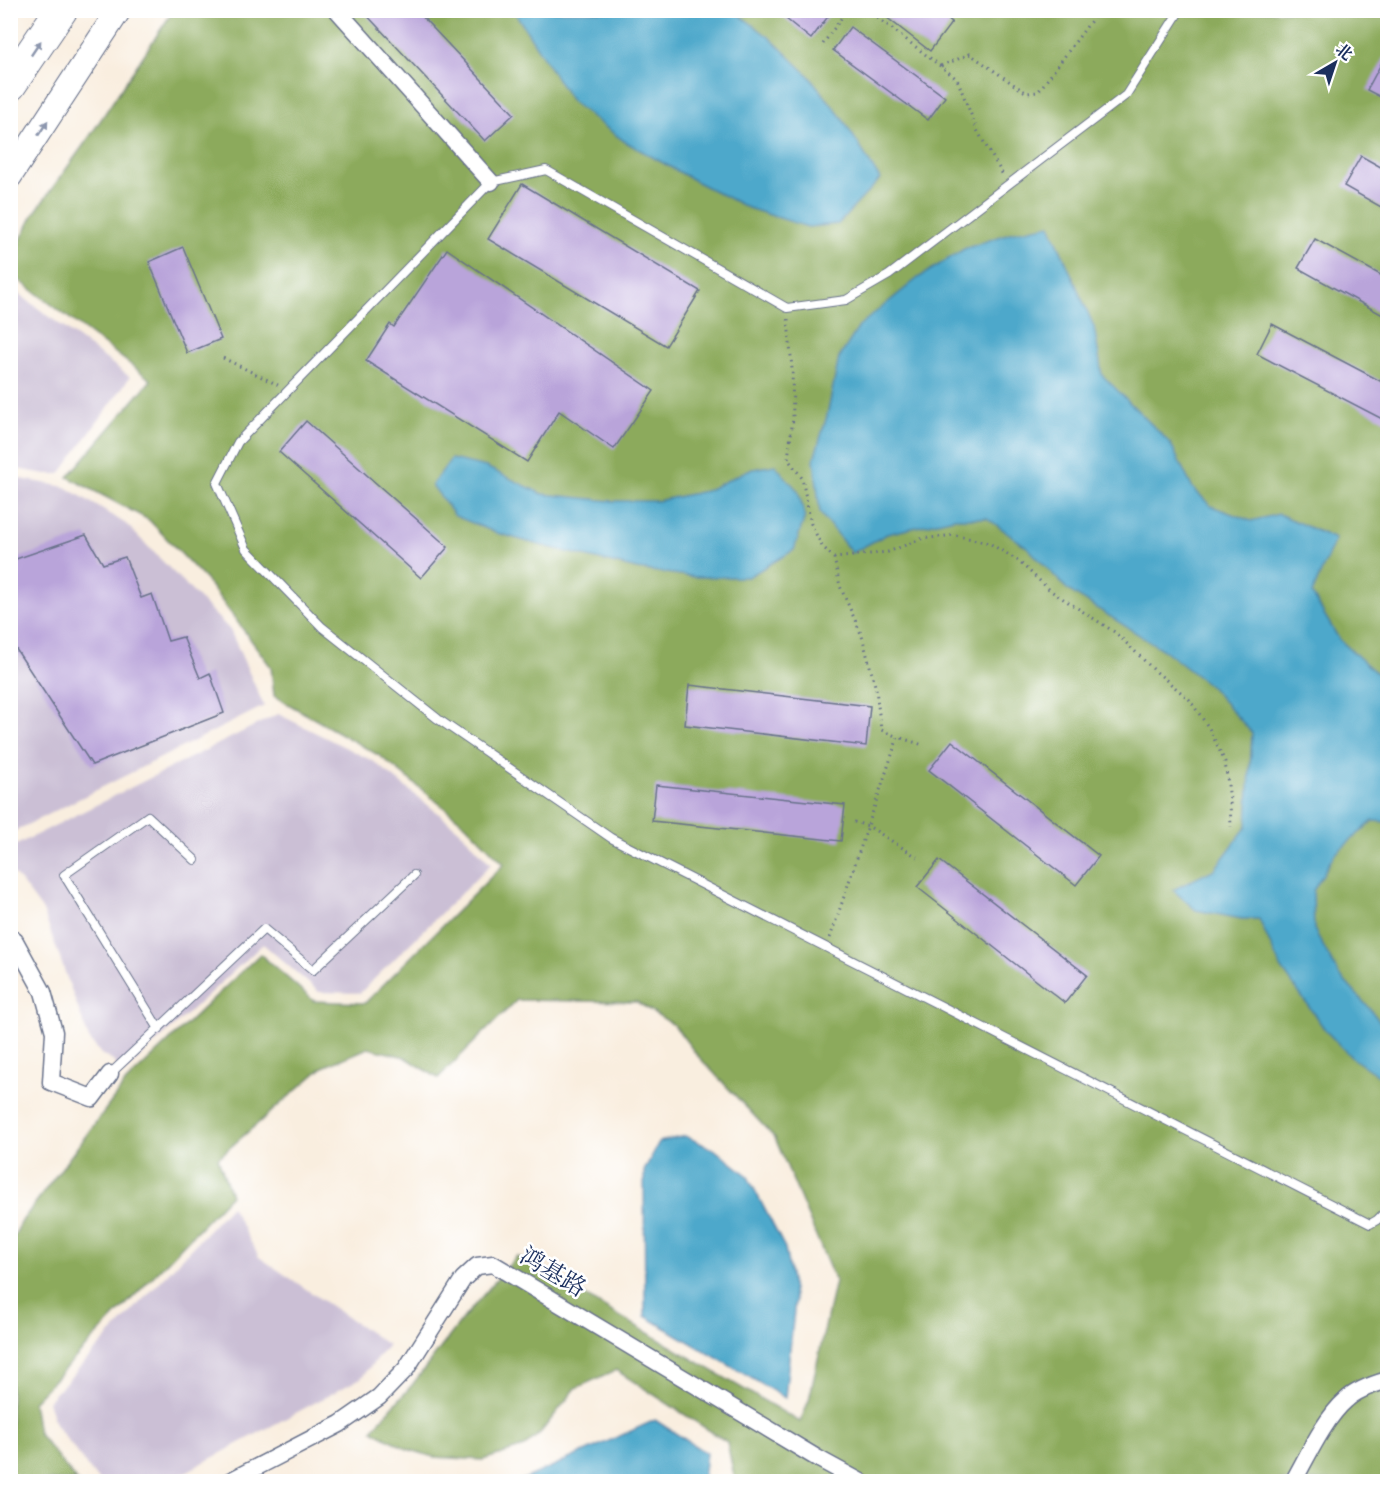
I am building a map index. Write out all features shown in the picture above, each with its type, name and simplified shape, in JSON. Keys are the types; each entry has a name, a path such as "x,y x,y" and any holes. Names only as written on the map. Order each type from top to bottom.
{"highway":[{"path":"10,85 61,10"}],"main road":[{"path":"10,176 119,10"}],"street":[{"path":"337,10 491,182"},
{"path":"10,937 15,941 43,992 54,1032 51,1082 92,1098 110,1074"},
{"name":"鸿基路","path":"228,1482 340,1424 379,1397 406,1369 463,1279 477,1266 493,1264 861,1482"},
{"path":"1293,1482 1333,1412 1348,1398 1388,1380"}],"lane":[{"path":"1180,10 1126,95 889,274 846,300 787,308 546,170 491,182 238,442 217,483 246,549 322,627 438,719 611,838 1370,1224 1388,1209"},
{"path":"159,1029 64,875 148,816 195,860"},
{"path":"110,1074 264,928 313,970 414,876"}],"path":[{"path":"823,44 847,10"},
{"path":"868,10 957,79 978,132 1009,184"},
{"path":"941,66 970,54 1016,87 1028,93 1038,92 1099,10"},
{"path":"787,308 793,418 788,459 802,478 811,524 822,546 834,558 840,586 862,636 876,689 881,730 923,745"},
{"path":"223,358 288,390"},
{"path":"834,558 888,552 921,539 955,535 989,543 1017,560 1051,591 1116,633 1154,670 1189,699 1209,728 1225,762 1231,827"},
{"path":"826,948 898,737"},
{"path":"854,822 868,826 916,857"}],"shaded area":[{"path":"15,291 130,377 60,474 11,468 10,296"},
{"path":"11,477 66,487 126,524 230,630 264,706 11,833"},
{"path":"278,714 373,761 459,830 491,864 360,993 319,992 263,944 123,1073 113,1061 101,1054 89,1039 43,911 20,880 11,872 10,848"},
{"path":"231,1206 259,1257 388,1345 361,1378 169,1481 99,1481 55,1424 48,1401"}],"green space":[{"path":"173,11 1387,11 1388,1268 1385,1271 1388,1273 1387,1481 735,1481 727,1442 616,1370 576,1388 541,1432 524,1447 483,1460 434,1457 407,1449 372,1430 412,1385 465,1316 517,1256 800,1422 809,1400 835,1281 775,1138 697,1055 674,1025 637,1002 517,1000 438,1078 405,1057 368,1048 323,1067 218,1158 231,1195 33,1402 38,1433 77,1481 11,1481 10,1244 22,1221 126,1082 260,954 314,1001 365,1003 504,864 466,825 380,756 274,696 271,667 207,581 149,520 68,477 151,380 11,274 11,259 33,215 90,136"}],"water":[{"path":"514,11 734,11 769,37 809,76 842,118 880,179 838,224 808,227 748,208 624,141 571,101"},
{"path":"1050,225 1094,327 1102,375 1170,443 1192,487 1211,506 1251,521 1279,514 1335,539 1312,594 1339,639 1387,683 1387,822 1373,821 1334,855 1313,891 1314,929 1339,975 1387,1031 1387,1078 1383,1079 1351,1057 1326,1031 1280,966 1259,919 1242,919 1196,910 1173,890 1215,869 1247,826 1252,733 1209,685 1165,651 1068,590 1028,548 987,518 954,518 887,534 852,553 820,513 814,459 827,416 839,358 860,325 918,278 964,249 1010,233"},
{"path":"451,459 486,467 542,494 611,501 657,501 706,491 748,470 775,465 798,491 805,516 794,550 748,577 695,577 637,569 497,533 455,516 432,485"},
{"path":"685,1136 715,1150 747,1175 785,1248 795,1301 785,1398 645,1316 644,1171 659,1142"},
{"path":"655,1420 706,1453 703,1481 520,1481"}],"building":[{"path":"362,10 416,10 514,114 485,141"},
{"path":"775,10 833,10 811,39"},
{"path":"877,10 936,10 952,22 930,51"},
{"path":"850,27 945,97 928,120 833,50"},
{"path":"1388,51 1388,101 1367,90"},
{"path":"1361,156 1388,171 1388,211 1344,186"},
{"path":"522,184 700,291 666,346 488,239"},
{"path":"1315,239 1388,279 1388,318 1298,268"},
{"path":"183,247 221,339 187,353 149,262"},
{"path":"447,249 654,391 614,449 559,411 527,462 366,361 390,324 394,327"},
{"path":"1272,324 1388,385 1388,422 1257,354"},
{"path":"306,421 448,547 421,578 279,452"},
{"path":"86,535 103,564 125,557 141,598 152,594 168,641 183,637 200,678 210,673 224,713 92,765 10,640 10,561"},
{"path":"689,685 870,706 866,746 685,725"},
{"path":"952,741 1099,856 1076,885 929,770"},
{"path":"656,785 845,805 841,841 652,821"},
{"path":"939,860 1087,975 1065,1003 917,887"}]}
